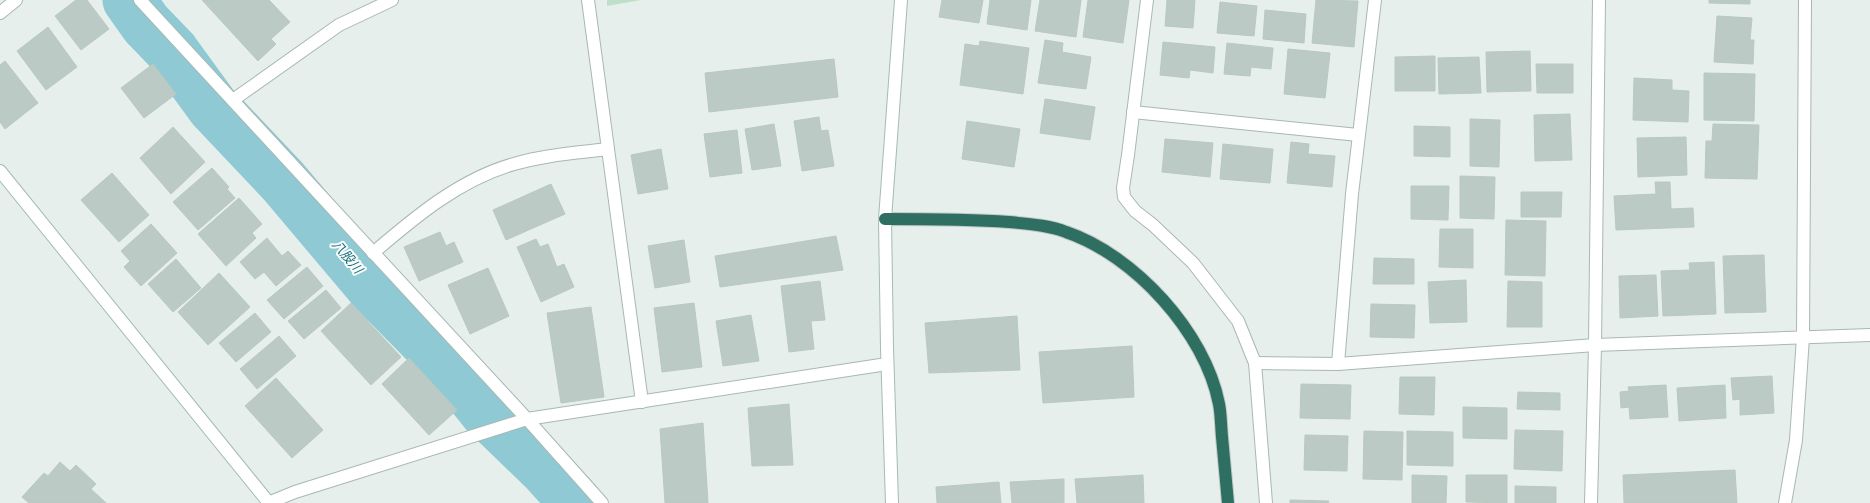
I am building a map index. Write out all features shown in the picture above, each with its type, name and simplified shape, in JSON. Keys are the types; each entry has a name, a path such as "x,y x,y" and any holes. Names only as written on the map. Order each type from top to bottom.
{"highway":[{"path":"885,219 980,220 1039,226 1066,232 1105,251 1138,275 1160,296 1185,328 1198,347 1207,368 1219,404 1228,503"}],"street":[{"path":"0,13 16,0"},
{"path":"140,0 527,419 602,503"},
{"path":"233,100 339,25 392,0"},
{"path":"588,0 642,402"},
{"path":"892,503 887,364 885,219 900,0"},
{"path":"1147,0 1123,188 1124,197 1135,211 1153,225 1198,269 1238,321 1255,363 1266,503"},
{"path":"1338,364 1358,135 1375,0"},
{"path":"1591,503 1595,346 1599,0"},
{"path":"1785,503 1796,440 1803,337 1805,0"},
{"path":"1132,112 1358,135"},
{"path":"373,252 436,201 476,179 514,164 550,157 608,149"},
{"path":"0,172 269,503 295,492 527,419 887,364"},
{"path":"1255,363 1338,364 1595,346 1870,335"}],"green space":[{"path":"607,0 641,0 607,6"}],"building":[{"path":"76,0 87,0 109,29 81,50 55,16"},
{"path":"202,0 269,0 290,22 271,39 276,44 258,61"},
{"path":"942,0 983,0 979,23 939,17"},
{"path":"990,0 1031,0 1027,30 987,24"},
{"path":"1040,0 1081,0 1076,37 1035,31"},
{"path":"1088,0 1129,0 1123,43 1083,37"},
{"path":"1167,0 1195,0 1193,28 1165,26"},
{"path":"1316,0 1358,1 1354,47 1312,43"},
{"path":"1709,0 1750,0 1750,4 1709,3"},
{"path":"1220,2 1257,6 1254,36 1217,33"},
{"path":"1265,10 1306,14 1304,43 1263,39"},
{"path":"1717,16 1752,18 1750,40 1754,40 1753,64 1714,62"},
{"path":"48,27 77,67 46,90 17,51"},
{"path":"1045,40 1063,43 1062,52 1091,57 1086,89 1038,83"},
{"path":"980,41 1029,48 1023,94 960,85 965,44 979,46"},
{"path":"1163,42 1215,47 1213,73 1190,70 1189,78 1160,75"},
{"path":"1227,43 1273,48 1271,69 1251,67 1250,76 1224,74"},
{"path":"1288,49 1330,53 1325,98 1284,94"},
{"path":"1530,51 1531,91 1487,92 1486,52"},
{"path":"1435,56 1435,91 1395,91 1395,57"},
{"path":"1479,57 1481,93 1439,94 1438,58"},
{"path":"834,59 838,97 709,112 705,73"},
{"path":"5,61 38,103 5,129 0,122 0,65"},
{"path":"153,64 176,94 144,118 121,88"},
{"path":"1536,64 1573,64 1573,93 1537,93"},
{"path":"1704,73 1755,74 1754,121 1704,120"},
{"path":"1634,78 1672,80 1672,90 1689,91 1688,122 1633,120"},
{"path":"1045,99 1095,107 1090,140 1040,133"},
{"path":"1570,114 1572,160 1535,161 1534,115"},
{"path":"819,117 821,131 828,130 834,166 802,171 794,121"},
{"path":"1470,119 1500,120 1499,167 1470,166"},
{"path":"967,121 1020,129 1014,167 962,159"},
{"path":"774,124 781,166 752,170 745,129"},
{"path":"1713,124 1759,125 1757,179 1705,178 1706,141 1712,141"},
{"path":"1414,126 1450,127 1450,157 1414,156"},
{"path":"173,127 205,162 171,194 140,158"},
{"path":"737,130 742,173 710,177 704,134"},
{"path":"1686,137 1687,175 1638,177 1637,138"},
{"path":"1165,139 1213,143 1210,177 1162,172"},
{"path":"1291,142 1309,144 1308,154 1335,156 1332,187 1287,183"},
{"path":"1223,144 1273,149 1270,183 1220,179"},
{"path":"661,149 668,189 638,194 631,155"},
{"path":"212,168 229,187 227,189 235,198 198,230 173,202"},
{"path":"112,173 149,215 119,242 81,200"},
{"path":"1460,176 1495,177 1494,219 1460,218"},
{"path":"1655,182 1670,182 1671,209 1693,208 1694,227 1616,230 1614,196 1656,194"},
{"path":"551,184 565,214 506,240 493,210"},
{"path":"1411,186 1449,186 1448,220 1411,219"},
{"path":"1521,192 1562,192 1561,217 1521,217"},
{"path":"239,198 262,224 252,233 256,238 226,266 198,234"},
{"path":"1506,220 1546,221 1545,276 1505,275"},
{"path":"151,224 177,253 141,286 124,267 130,261 121,251"},
{"path":"1440,229 1473,229 1473,268 1439,267"},
{"path":"440,232 446,246 454,242 463,262 419,281 404,247"},
{"path":"836,236 843,270 720,287 715,256"},
{"path":"267,238 282,256 288,251 301,265 276,286 264,272 255,279 240,262"},
{"path":"536,239 540,247 548,244 557,267 564,264 574,287 541,302 517,247"},
{"path":"684,240 690,282 655,288 648,246"},
{"path":"1764,255 1766,312 1725,313 1723,256"},
{"path":"1374,258 1414,259 1414,284 1373,284"},
{"path":"176,259 201,288 173,312 148,284"},
{"path":"1714,262 1716,314 1663,316 1661,271 1690,270 1689,263"},
{"path":"307,267 323,286 284,319 267,300"},
{"path":"488,268 509,316 470,334 448,285"},
{"path":"219,273 250,307 208,345 178,312"},
{"path":"1656,275 1658,316 1620,318 1619,276"},
{"path":"1466,280 1467,322 1430,323 1428,282"},
{"path":"820,281 825,320 811,321 814,349 789,352 781,286"},
{"path":"1508,281 1542,282 1542,327 1507,327"},
{"path":"326,290 341,308 304,339 288,321"},
{"path":"351,303 401,357 371,385 321,331"},
{"path":"694,303 702,367 662,372 654,308"},
{"path":"1371,304 1415,305 1414,338 1370,337"},
{"path":"591,307 604,397 561,403 547,313"},
{"path":"255,313 271,332 236,362 219,343"},
{"path":"751,315 759,361 723,366 716,321"},
{"path":"1017,316 1020,370 929,373 925,323"},
{"path":"279,336 296,356 257,389 240,369"},
{"path":"1132,346 1134,397 1043,403 1039,352"},
{"path":"409,358 457,410 429,435 382,384"},
{"path":"1772,376 1774,413 1740,415 1740,399 1733,400 1731,378"},
{"path":"1400,377 1435,377 1434,415 1399,414"},
{"path":"276,378 323,430 292,458 245,406"},
{"path":"1301,384 1351,385 1350,419 1300,418"},
{"path":"1666,385 1668,417 1630,419 1629,407 1621,408 1620,392 1629,391 1628,387"},
{"path":"1725,385 1726,418 1679,421 1677,388"},
{"path":"1518,392 1560,393 1560,410 1517,409"},
{"path":"789,404 793,465 752,466 748,408"},
{"path":"1463,407 1507,408 1507,439 1463,438"},
{"path":"703,423 708,503 665,503 660,429"},
{"path":"1515,430 1563,431 1562,471 1514,469"},
{"path":"1364,431 1403,432 1402,480 1363,479"},
{"path":"1407,431 1453,432 1453,466 1407,465"},
{"path":"1305,435 1348,436 1347,471 1304,470"},
{"path":"60,462 70,471 76,465 96,484 91,489 106,503 29,503 22,497 44,473 48,476"},
{"path":"1735,470 1737,503 1624,503 1623,475"},
{"path":"1143,475 1144,503 1077,503 1075,479"},
{"path":"1412,475 1447,476 1446,503 1412,503"},
{"path":"1466,475 1507,475 1507,503 1466,502"},
{"path":"1064,479 1064,503 1012,503 1010,482"},
{"path":"999,482 1001,503 937,503 936,487"},
{"path":"1515,486 1556,487 1556,503 1515,503"},
{"path":"1290,500 1329,501 1328,503 1290,503"}],"waterway":[{"name":"八股川","path":"129,0 146,24 173,52 213,107 283,181 375,290 445,361 487,413 545,469 576,503"}]}
